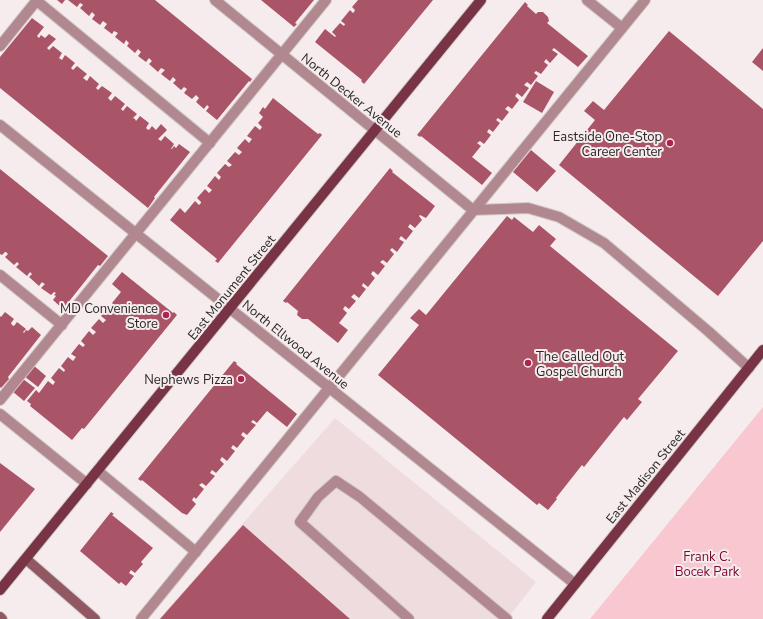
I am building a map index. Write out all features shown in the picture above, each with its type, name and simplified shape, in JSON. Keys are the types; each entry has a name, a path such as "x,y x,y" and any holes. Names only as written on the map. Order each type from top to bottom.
{"main road":[{"name":"East Monument Street","path":"0,590 481,0"},
{"name":"East Madison Street","path":"547,619 763,350"},
{"path":"26,559 95,619"}],"street":[{"path":"0,46 37,0 210,143"},
{"name":"North Decker Avenue","path":"215,0 473,210"},
{"path":"0,400 326,0"},
{"path":"587,0 622,28"},
{"path":"142,619 645,0"},
{"name":"North Ellwood Avenue","path":"0,125 575,584"},
{"path":"473,210 528,208 558,217 604,243 708,331 749,368"},
{"path":"0,275 62,325"},
{"path":"0,414 87,484"},
{"path":"98,471 196,552"},
{"path":"409,619 300,522 318,497 336,481 360,497 507,619"}],"shaded area":[{"path":"335,418 536,582 507,619 159,619"}],"green space":[{"name":"Frank C. Bocek Park","path":"763,407 763,619 590,619"}],"building":[{"path":"57,0 65,0 62,4"},
{"path":"68,0 155,0 252,79 217,120 206,111 209,107 207,105 204,109 196,102 199,98 196,95 192,99 184,93 187,89 184,87 181,90 173,83 176,80 173,77 170,81 161,74 165,70 161,68 158,72 149,64 152,61 149,58 146,62 138,56 141,52 138,49 135,53 127,46 129,43 126,40 124,44 115,37 118,33 114,31 112,34 104,28 107,24 103,21 100,25 92,19 95,15 92,12 89,16 80,8 83,5 82,4 80,3 77,7"},
{"path":"261,0 314,0 295,23 297,24 294,27"},
{"path":"358,0 433,0 364,84 361,81 362,80 315,42 325,29 335,37 336,36 332,32 340,23 344,26 345,24 341,21 350,10 353,13 354,12 355,10 352,7"},
{"path":"525,2 528,5 527,6 536,14 538,12 543,12 548,17 549,21 547,23 588,56 578,67 554,48 552,50 558,54 550,63 546,59 544,62 548,65 541,74 536,71 534,73 538,76 531,85 527,82 524,85 529,88 522,97 517,93 515,96 519,100 512,109 508,106 505,109 509,112 502,121 498,118 496,120 500,123 493,132 489,129 487,132 491,135 484,144 480,141 477,143 481,146 472,157 492,173 482,185 421,136 420,137 417,135"},
{"path":"32,18 44,27 37,36 39,38 41,35 45,38 49,34 56,39 47,48 49,50 53,46 62,53 59,58 62,60 65,55 75,63 71,68 73,70 77,66 87,74 83,78 87,81 90,76 99,84 96,88 98,90 102,86 112,93 108,98 111,101 115,96 125,104 121,109 123,111 127,106 137,114 133,118 136,121 140,116 149,123 146,128 147,129 149,130 152,126 156,130 161,124 167,130 158,139 161,141 165,136 174,144 171,149 174,146 176,148 179,144 190,152 154,197 155,198 148,208 0,88 0,57"},
{"name":"Eastside One-Stop Career Center","path":"669,31 763,109 763,241 718,296 559,165 595,120 584,111 593,101 604,110"},
{"path":"763,48 763,71 752,62"},
{"path":"536,81 554,92 542,113 523,102"},
{"path":"273,98 318,134 320,133 322,135 218,263 215,261 217,259 170,220 180,208 185,213 195,201 199,205 201,202 197,198 205,189 209,193 212,190 207,186 215,176 219,180 221,177 217,173 225,164 229,167 232,165 227,161 235,152 239,155 242,152 237,148 245,139 249,143 252,139 247,136 255,126 260,130 262,127 258,123 263,117 259,113 263,107 265,109"},
{"path":"531,150 556,171 537,192 513,172"},
{"path":"390,168 393,171 392,172 435,206 426,218 420,215 419,216 422,220 415,228 410,224 408,227 413,231 406,240 401,236 399,239 404,242 397,252 392,248 390,250 394,254 387,263 383,260 380,262 385,266 378,275 373,271 371,274 375,278 368,287 363,283 362,286 366,289 359,298 354,294 351,297 356,301 349,309 345,306 343,309 347,313 339,323 348,330 338,343 308,319 302,319 297,315 298,311 287,302 286,303 283,301"},
{"path":"0,169 108,256 100,266 98,265 63,309 53,300 56,293 54,292 51,295 41,288 45,284 42,282 39,286 29,277 32,274 30,272 27,276 16,267 19,264 17,262 14,265 5,257 8,254 6,252 2,255 0,254"},
{"name":"The Called Out Gospel Church","path":"507,216 512,220 514,217 533,232 539,225 556,239 550,246 678,351 638,399 642,402 627,420 624,417 584,467 582,465 548,510 539,503 537,505 378,375 419,325 410,318 419,309 426,315"},
{"path":"122,272 177,315 84,429 82,428 72,440 30,406 31,404 27,401 36,390 39,393 48,381 53,385 55,382 51,378 59,368 64,372 65,370 61,366 68,357 73,361 76,357 71,354 79,344 83,347 85,345 81,341 89,331 93,335 96,332 91,328 99,319 103,323 106,320 101,316 109,306 113,310 116,307 112,303 121,292 112,284"},
{"path":"5,312 14,319 11,323 12,325 14,326 17,322 26,329 23,332 24,333 32,327 41,335 1,388 0,316 1,317"},
{"path":"234,361 297,414 287,427 267,411 257,423 253,420 251,422 256,425 247,435 243,432 241,435 245,438 237,448 233,445 231,448 235,451 227,461 222,457 220,460 224,464 216,473 212,470 210,473 215,476 206,486 202,483 199,485 204,489 196,499 194,497 192,500 196,504 187,515 182,513 142,480 141,481 138,479"},
{"path":"33,365 46,376 38,387 24,376"},
{"path":"23,379 35,388 24,401 12,391"},
{"path":"0,463 35,489 0,532"},
{"path":"111,512 114,514 112,515 153,548 141,562 143,564 135,573 131,570 129,573 134,576 126,586 121,582 119,584 80,551"},
{"path":"243,525 350,619 160,619"}],"place":[{"name":"Eastside One-Stop Career Center","path":"670,143"},
{"name":"MD Convenience Store","path":"166,315"},
{"name":"The Called Out Gospel Church","path":"528,363"},
{"name":"Nephews Pizza","path":"241,379"}]}
